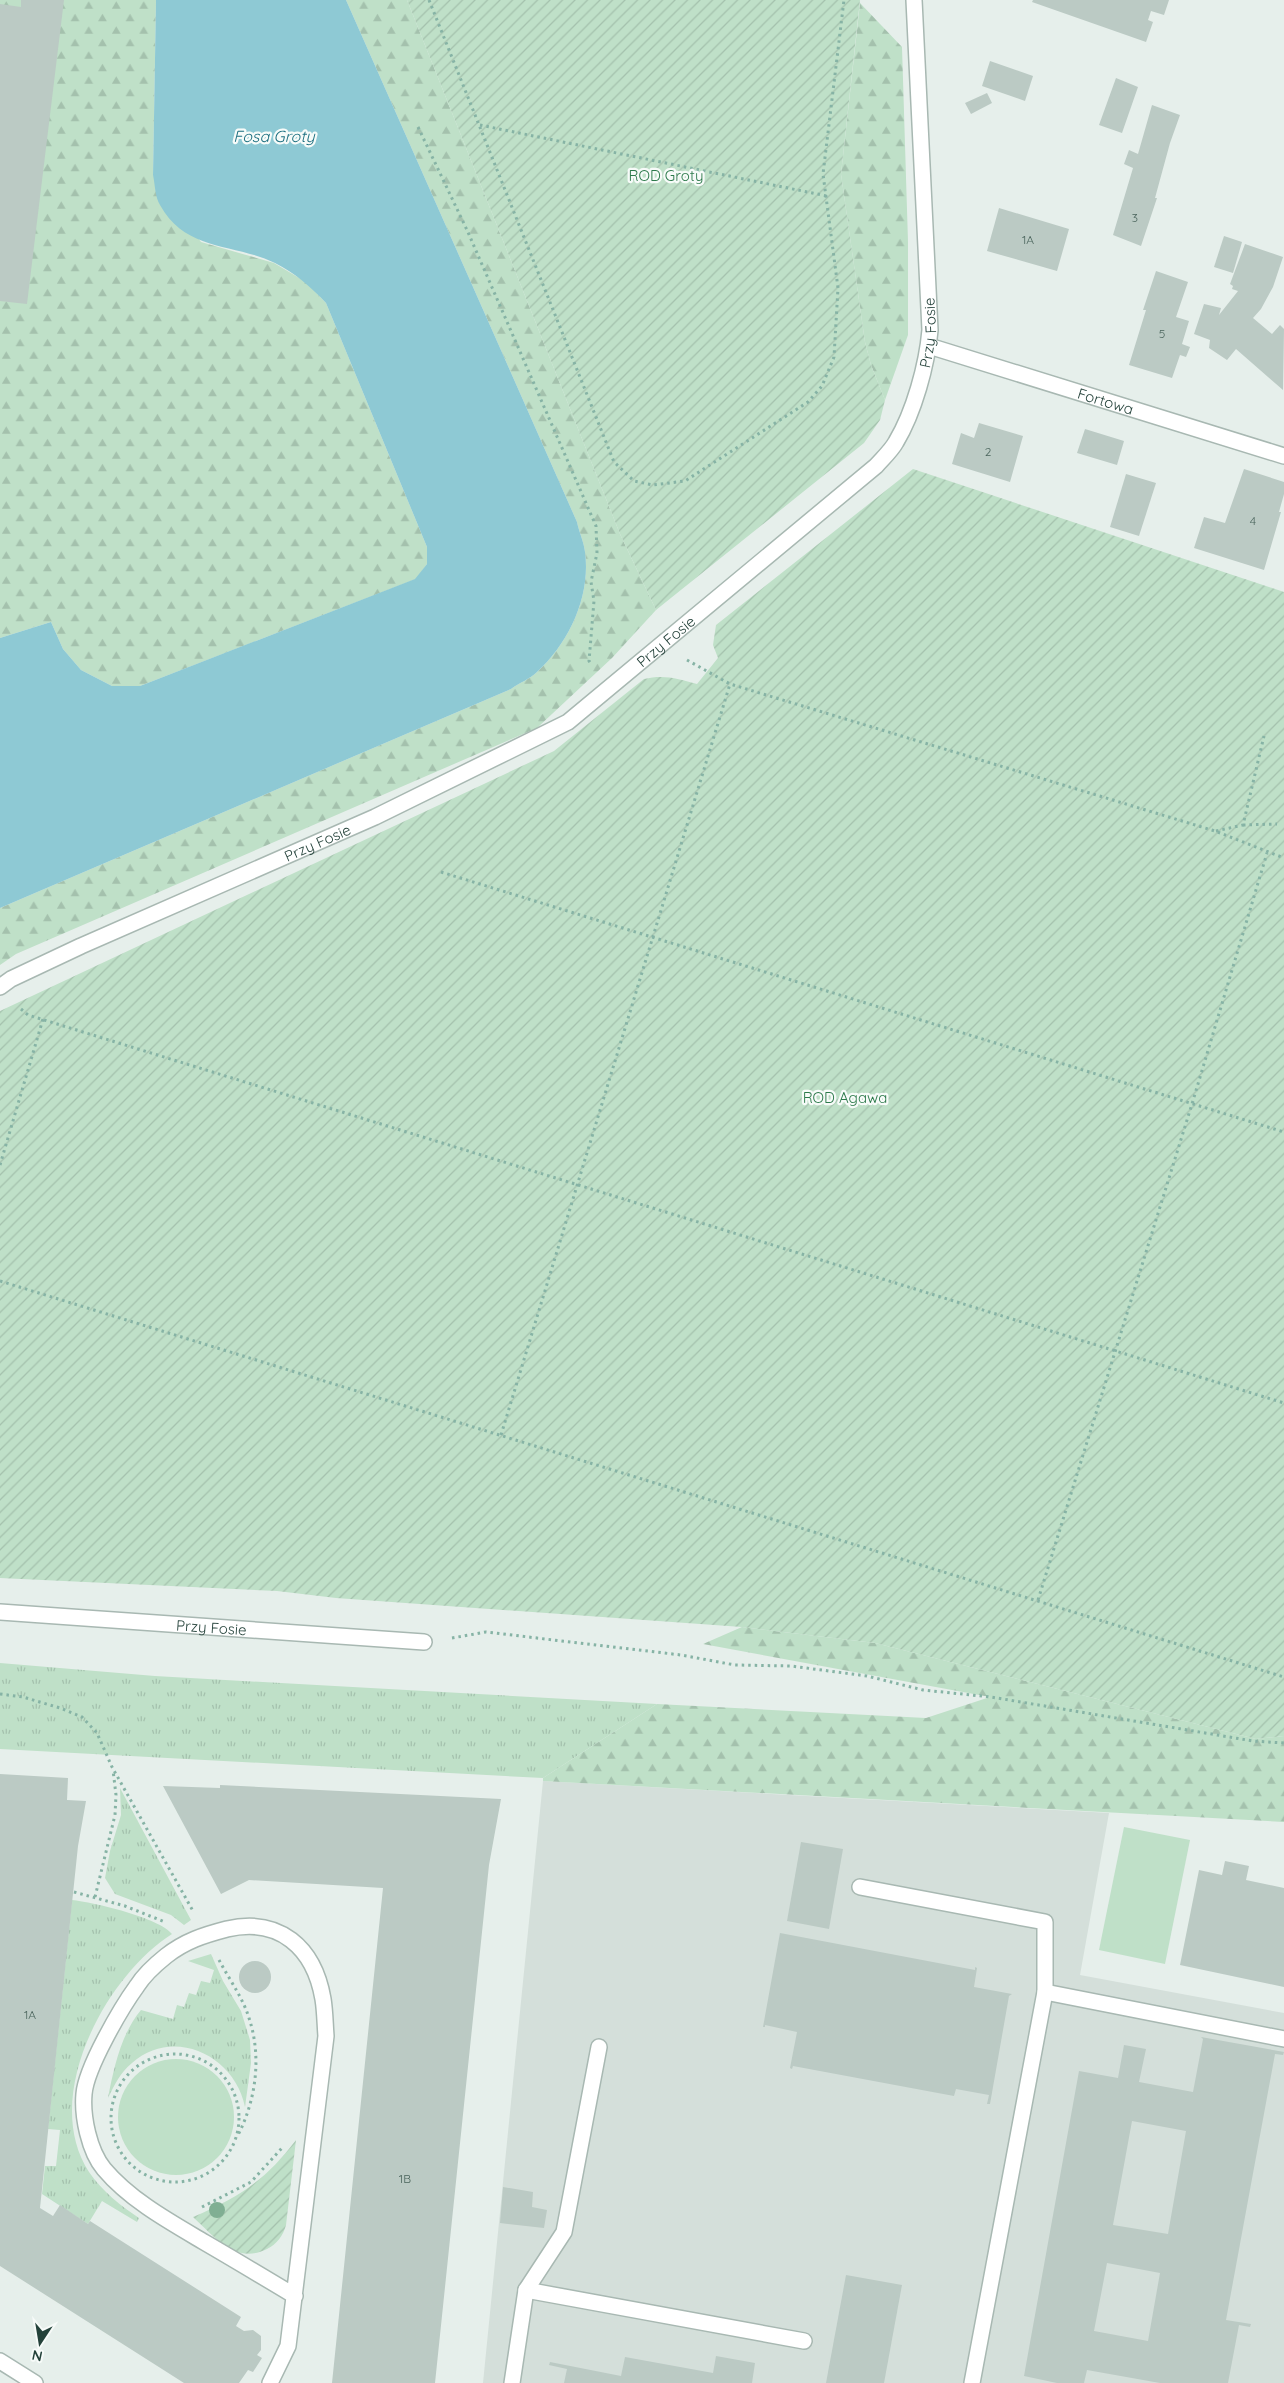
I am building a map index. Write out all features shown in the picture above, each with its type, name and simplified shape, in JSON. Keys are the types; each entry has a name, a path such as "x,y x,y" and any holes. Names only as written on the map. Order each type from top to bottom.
{"street":[{"name":"Przy Fosie","path":"0,987 11,979 81,946 375,817 568,722 876,466 896,444 910,412 929,346 931,310 924,250 914,0"},
{"name":"Fortowa","path":"929,346 1284,456"},
{"name":"Przy Fosie","path":"0,1612 424,1642"},
{"path":"860,1887 1045,1922 1045,1992 972,2383"},
{"path":"270,2383 288,2346 295,2296 326,2036 323,1998 314,1971 297,1944 284,1934 253,1926 239,1927 189,1940 165,1957 137,1984 96,2058 84,2093 87,2134 103,2168 128,2192 173,2224 295,2296"},
{"path":"1045,1992 1284,2038"},
{"path":"512,2383 526,2290 564,2232 599,2047"},
{"path":"526,2290 804,2341"},
{"path":"0,2361 35,2383"}],"path":[{"path":"429,0 614,462 634,481 653,485 684,481 808,402 822,386 834,357 838,288 823,174 844,0"},
{"path":"479,125 827,196"},
{"path":"418,128 467,230 596,526 597,553 591,582 594,601 589,661 610,687"},
{"path":"706,672 730,684 1215,831 1267,853 1284,858"},
{"path":"501,1435 730,684"},
{"path":"1243,825 1264,736"},
{"path":"1215,831 1243,825 1277,824"},
{"path":"1038,1600 1192,1104 1267,853"},
{"path":"441,872 1284,1132"},
{"path":"14,1003 28,1015 43,1020 1284,1403"},
{"path":"0,1164 43,1020"},
{"path":"0,1281 1284,1677"},
{"path":"424,1642 486,1632 682,1655 735,1665 791,1666 867,1676 923,1690 991,1697 1253,1741 1284,1743"},
{"path":"0,1694 23,1697 82,1717 97,1733 107,1754"},
{"path":"95,1897 115,1815 116,1795 112,1767"},
{"path":"74,1892 150,1915 173,1926 189,1940"},
{"path":"174,2054 194,2056 212,2065 230,2085 236,2097 240,2117 238,2137 229,2155 215,2170 197,2179 177,2183 157,2180 138,2172 124,2158 114,2140 112,2127 113,2100 122,2081 135,2067 153,2057 174,2054"},
{"path":"173,2224 251,2182 317,2111"}],"shaded area":[{"path":"543,1781 1109,1813 1080,1975 1284,2013 1284,2383 483,2383"}],"green space":[{"path":"0,0 156,0 153,175 201,242 274,263 306,282 326,303 427,547 427,564 416,579 140,686 112,686 81,670 63,649 51,622 0,638"},
{"path":"346,0 407,0 620,534 656,610 612,658 537,728 16,954 0,965 0,908 511,689 534,674 559,647 568,633 581,602 586,569 584,548 577,522"},
{"name":"ROD Groty","path":"407,0 860,0 841,174 865,342 871,365 885,400 880,420 864,443 656,610 620,534"},
{"path":"860,3 902,47 908,242 908,335 885,400 871,365 865,342 841,174"},
{"name":"ROD Agawa","path":"913,469 1284,592 1284,1736 1256,1739 875,1643 742,1627 336,1598 277,1591 0,1578 0,1011 554,751 644,679 665,677 697,684 718,658 713,645 716,625"},
{"path":"742,1627 875,1643 1256,1739 1284,1736 1284,1822 543,1781 543,1778 657,1704 926,1718 990,1697 703,1644"},
{"path":"0,1663 155,1676 657,1704 543,1778 0,1749"},
{"path":"120,1788 191,1920 184,1925 171,1915 115,1894 105,1878 110,1851 121,1815"},
{"path":"1124,1827 1190,1840 1165,1964 1099,1950"},
{"path":"72,1900 110,1907 141,1917 165,1928 172,1934 147,1953 124,1978 104,2008 87,2041 76,2075 72,2109 76,2142 89,2172 112,2198 139,2218 137,2222 102,2201 88,2224 42,2194 45,2166 56,2166 60,2130 48,2129"},
{"path":"211,1954 223,1981 241,2011 250,2040 251,2063 245,2107 239,2089 229,2073 216,2061 200,2052 184,2047 166,2047 149,2052 132,2063 121,2075 108,2098 119,2051 134,2019 141,2010 173,2019 177,2005 184,2007 189,1993 196,1995 201,1981 210,1983 214,1970 188,1961"},
{"path":"176,2059 198,2064 217,2076 229,2095 234,2117 229,2139 217,2158 198,2170 176,2175 154,2170 135,2158 123,2139 118,2117 123,2095 135,2076 154,2064"},
{"path":"296,2140 286,2225 283,2233 274,2245 255,2253 235,2251 217,2240 193,2217 238,2195 273,2167"}],"water":[{"name":"Fosa Groty","path":"156,0 346,0 577,522 584,544 585,585 575,618 559,647 534,674 511,689 0,908 0,638 51,622 63,649 81,670 112,686 140,686 415,579 427,564 427,547 326,303 315,291 275,263 197,239 183,231 171,220 158,202 153,175"}],"building":[{"path":"21,0 64,0 27,304 0,301 0,4 21,7"},
{"path":"1033,0 1169,0 1164,15 1151,11 1148,20 1153,22 1146,42 1032,2"},
{"path":"990,61 1033,76 1025,101 982,86"},
{"path":"1116,78 1138,87 1122,133 1099,125"},
{"path":"987,93 992,103 971,114 965,103"},
{"path":"1152,105 1180,115 1170,143 1155,198 1157,198 1141,246 1113,235 1133,168 1124,164 1129,150 1138,154"},
{"path":"999,208 1069,229 1057,271 987,251"},
{"path":"1224,236 1242,242 1233,273 1214,267"},
{"path":"1245,244 1283,257 1273,287 1261,309 1253,318 1272,334 1280,325 1284,329 1283,390 1236,349 1227,360 1209,348 1210,340 1194,334 1204,304 1221,308 1219,315 1238,291 1232,289 1233,286 1230,284"},
{"path":"1156,271 1188,282 1176,317 1189,321 1182,344 1190,347 1186,357 1180,355 1172,378 1129,365 1146,310 1143,310"},
{"path":"979,423 1023,436 1010,482 952,464 961,433 974,438"},
{"path":"1085,429 1124,441 1117,465 1077,453"},
{"path":"1244,469 1284,482 1284,494 1279,512 1281,512 1264,570 1194,548 1204,517 1225,523"},
{"path":"1126,474 1156,483 1139,536 1110,527"},
{"path":"0,1774 68,1778 67,1800 86,1801 78,1846 40,2208 53,2216 60,2205 88,2224 90,2221 241,2317 236,2326 244,2331 253,2330 261,2336 261,2350 257,2355 262,2358 253,2372 248,2370 239,2383 184,2383 0,2266"},
{"path":"220,1785 501,1799 489,1865 435,2383 332,2383 383,1888 249,1880 221,1894 163,1786 220,1788"},
{"path":"801,1842 843,1849 829,1929 787,1921"},
{"path":"1225,1861 1249,1866 1246,1880 1284,1888 1284,1987 1180,1965 1199,1870 1222,1875"},
{"path":"780,1933 975,1970 975,1967 977,1968 974,1987 1012,1994 1009,1996 990,2104 987,2104 989,2095 956,2089 954,2096 793,2066 792,2069 790,2068 797,2032 765,2025 763,2027"},
{"path":"255,1961 267,1965 271,1977 267,1989 255,1993 243,1989 239,1977 243,1965"},
{"path":"1201,2037 1284,2052 1283,2055 1275,2054 1226,2320 1251,2324 1250,2327 1239,2325 1228,2383 1160,2383 1087,2370 1084,2383 1057,2383 1024,2376 1079,2071 1118,2078 1124,2045 1146,2049 1139,2082 1193,2092 1203,2039","holes":["1132,2121 1186,2131 1168,2234 1113,2225","1107,2263 1160,2273 1148,2341 1094,2331"]},
{"path":"503,2187 533,2192 532,2207 547,2210 544,2228 500,2223"},
{"path":"846,2275 902,2285 884,2383 826,2383"},
{"path":"716,2356 755,2363 752,2383 564,2383 567,2369 549,2365 550,2362 621,2376 625,2357 713,2373"}]}
